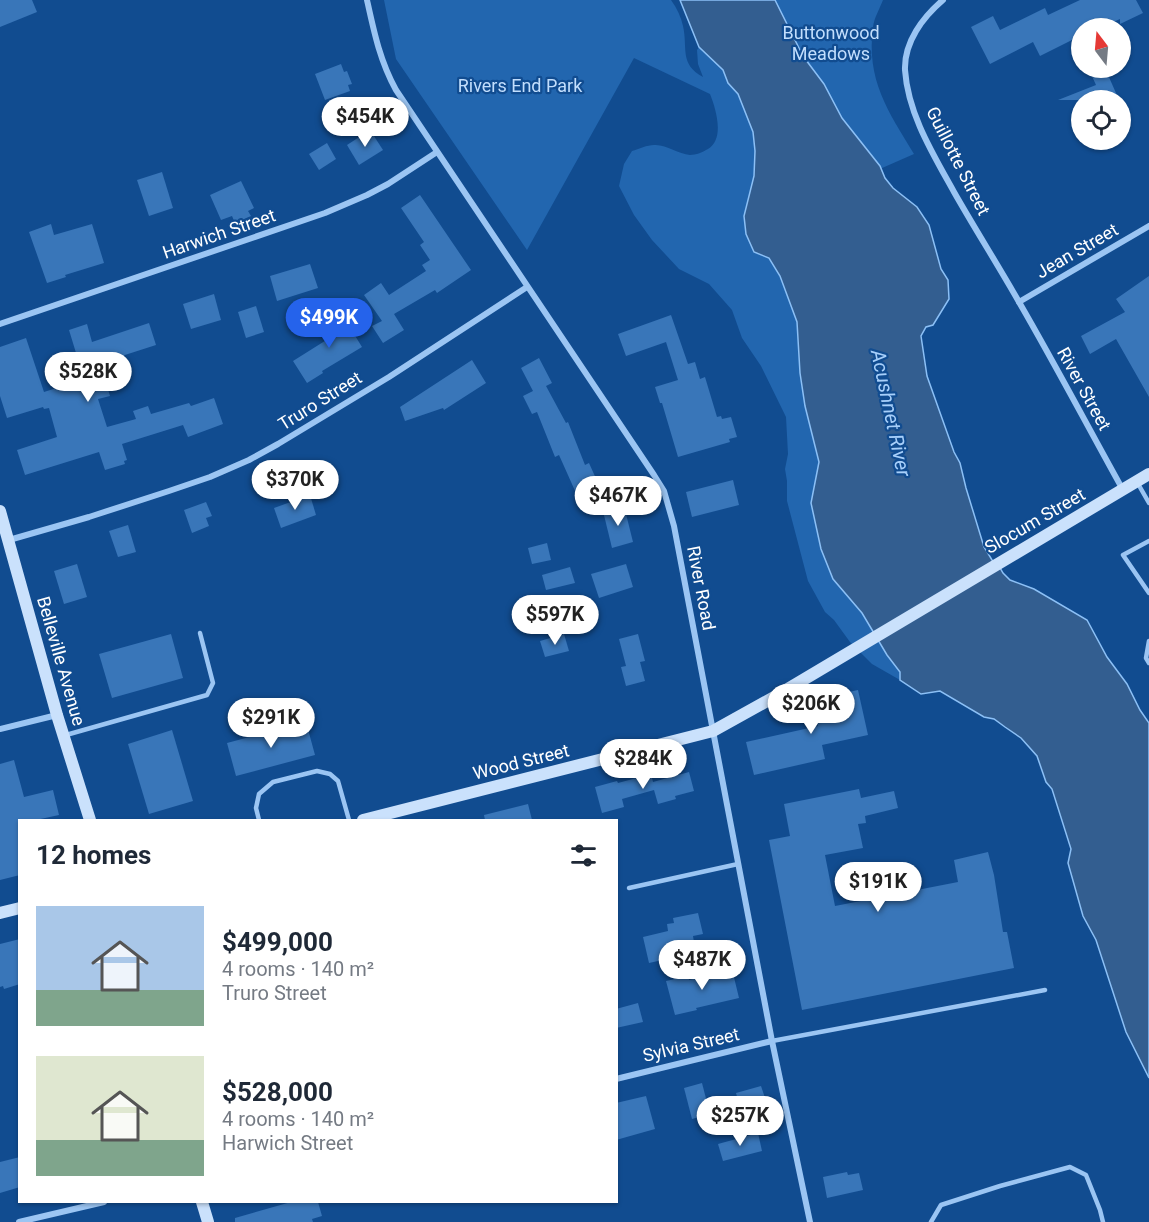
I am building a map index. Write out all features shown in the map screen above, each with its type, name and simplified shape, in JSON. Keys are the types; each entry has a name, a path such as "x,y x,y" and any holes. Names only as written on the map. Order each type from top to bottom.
{"street":[{"name":"River Road","path":"367,0 379,51 389,77 404,102 664,491 674,526 772,1041 810,1222"},
{"name":"Guillotte Street","path":"943,0 924,18 914,36 905,66 907,83 927,144 1019,302"},
{"name":"Harwich Street","path":"0,324 325,213 368,195 404,175 437,152"},
{"name":"Jean Street","path":"1019,302 1149,226"},
{"name":"Truro Street","path":"9,540 149,498 210,477 249,460 388,377 527,286"},
{"name":"River Street","path":"1019,302 1123,490"},
{"name":"Slocum Street","path":"938,599 1149,474"},
{"name":"Belleville Avenue","path":"0,511 57,715 90,819"},
{"name":"Wood Street","path":"367,819 713,731 938,599"},
{"path":"0,729 57,715"},
{"path":"0,913 18,908"},
{"name":"Sylvia Street","path":"618,1078 772,1041"},
{"path":"19,1222 100,1203"},
{"path":"202,1203 208,1222"}],"lane":[{"path":"1137,482 1149,503"},
{"path":"1149,541 1123,555 1149,593"},
{"path":"64,736 207,695 213,683 200,633"},
{"path":"1149,641 1146,658 1149,663"},
{"path":"259,819 256,808 259,794 273,782 317,771 330,774 338,781 349,819"},
{"path":"629,888 738,864"},
{"path":"772,1041 1045,990"},
{"path":"931,1222 940,1205 1070,1167 1086,1175 1103,1222"}],"green space":[{"name":"Rivers End Park","path":"384,0 671,0 682,23 687,61 690,67 703,77 698,64 697,50 699,47 723,70 728,83 738,94 753,132 754,176 744,216 754,252 769,258 780,276 797,322 800,373 805,406 819,462 811,503 833,579 862,613 900,672 900,680 872,664 850,642 825,612 808,581 787,501 786,417 761,366 742,338 732,310 709,284 679,269 652,240 634,215 619,186 624,164 632,151 658,145 692,155 708,149 713,144 718,131 718,123 710,94 634,58 527,250 396,59"},
{"name":"Buttonwood Meadows","path":"762,0 883,0 873,27 872,46 876,79 888,109 914,154 857,179"}],"water":[{"name":"Acushnet River","path":"680,0 775,0 803,56 824,84 842,118 880,166 885,178 893,188 917,207 929,225 941,269 948,280 949,299 933,325 926,327 921,336 927,376 960,463 984,547 1010,580 1034,589 1087,620 1107,657 1127,684 1149,723 1149,1078 1126,1032 1096,940 1083,916 1068,863 1071,849 1052,789 1046,782 1037,756 1021,738 994,719 984,717 940,691 921,694 900,680 900,672 862,613 833,579 821,549 811,503 819,462 805,406 800,373 797,322 780,276 769,258 754,252 746,234 744,216 754,176 753,132 738,94 728,83 723,70 699,47"}],"building":[{"path":"0,0 32,0 37,12 0,27"},
{"path":"1080,0 1136,0 1143,13 1131,19 1071,18 1071,40 1040,56 1033,42 990,64 971,27 993,16 1000,30 1045,8 1048,15"},
{"path":"341,64 344,72 347,71 352,84 348,85 350,91 325,100 315,74"},
{"path":"1093,78 1109,78 1115,90 1083,90 1096,85"},
{"path":"1071,95 1071,100 1058,100"},
{"path":"370,130 383,150 359,165 347,145"},
{"path":"327,143 336,159 319,170 309,154"},
{"path":"162,172 173,208 149,216 137,180"},
{"path":"241,181 254,208 248,211 251,216 235,223 232,216 221,220 210,195"},
{"path":"420,195 471,270 437,293 435,290 394,314 404,330 383,343 372,326 382,321 364,295 381,283 389,295 426,271 422,265 430,260 420,245 424,242 401,208"},
{"path":"51,224 54,235 92,224 104,263 47,283 29,232"},
{"path":"310,264 318,288 277,301 270,276"},
{"path":"1149,276 1149,397 1116,339 1090,354 1081,336 1125,312 1116,299"},
{"path":"214,294 221,320 191,329 183,304"},
{"path":"256,306 264,332 246,338 238,312"},
{"path":"341,313 362,347 322,371 323,373 307,383 293,361 328,339 320,326"},
{"path":"671,315 688,364 695,362 700,379 705,377 717,417 721,416 722,419 731,417 737,437 729,439 730,442 678,457 655,387 678,380 666,342 626,356 618,334"},
{"path":"149,323 156,345 100,363 110,396 98,399 107,427 136,419 133,411 148,406 151,414 189,403 191,406 214,398 223,424 188,437 183,425 122,444 127,460 124,461 125,464 105,470 99,452 25,475 17,450 57,437 49,408 44,409 43,407 7,418 0,396 0,347 26,338 44,392 84,379 69,330 87,324 92,342"},
{"path":"539,358 552,383 546,386 566,423 568,422 585,465 589,463 602,492 580,502 559,455 555,457 537,412 532,414 523,396 533,391 521,368"},
{"path":"472,360 486,383 444,410 443,408 405,421 400,407"},
{"path":"733,480 739,505 692,517 686,492"},
{"path":"310,495 316,515 281,528 274,508"},
{"path":"206,502 212,516 206,518 209,526 192,533 184,510"},
{"path":"624,506 633,542 612,548 603,511"},
{"path":"128,525 136,552 118,557 109,531"},
{"path":"547,543 551,560 532,564 528,548"},
{"path":"77,564 87,597 64,604 54,571"},
{"path":"626,564 633,587 599,598 591,574"},
{"path":"570,567 575,583 546,590 542,575"},
{"path":"171,634 183,678 112,698 99,654"},
{"path":"564,634 569,651 545,657 540,641"},
{"path":"638,634 645,661 640,662 645,681 626,686 621,667 626,666 619,639"},
{"path":"858,690 868,735 822,745 825,759 754,775 746,742 818,726 812,700"},
{"path":"306,722 315,755 236,776 227,743"},
{"path":"172,730 193,801 149,814 128,744"},
{"path":"14,760 24,797 53,790 59,815 41,819 18,819 18,876 0,880 0,764"},
{"path":"689,772 694,791 658,804 654,790 622,799 624,807 602,813 595,787 651,774 653,782"},
{"path":"859,789 861,798 894,791 898,808 865,816 866,823 858,824 863,848 825,855 835,906 958,882 954,860 988,852 1003,932 1007,932 1014,968 802,1010 769,840 790,836 784,804"},
{"path":"528,804 532,819 485,819 484,815"},
{"path":"698,913 703,934 693,936 694,942 665,948 667,959 649,963 643,937 668,931 667,924 674,923 673,918"},
{"path":"18,940 18,985 4,989 3,986 0,987 0,944"},
{"path":"732,969 739,998 675,1015 666,981 688,976 689,980"},
{"path":"638,1003 643,1022 618,1028 618,1008"},
{"path":"702,1083 710,1114 692,1119 684,1088"},
{"path":"761,1086 766,1101 740,1108 736,1093"},
{"path":"646,1096 655,1129 618,1139 618,1103"},
{"path":"758,1133 762,1151 723,1161 718,1144"},
{"path":"18,1158 18,1188 0,1193 0,1162"},
{"path":"847,1172 848,1175 859,1173 863,1190 827,1198 823,1177"},
{"path":"288,1203 318,1203 322,1216 312,1219 313,1222 235,1222 235,1218"}]}
